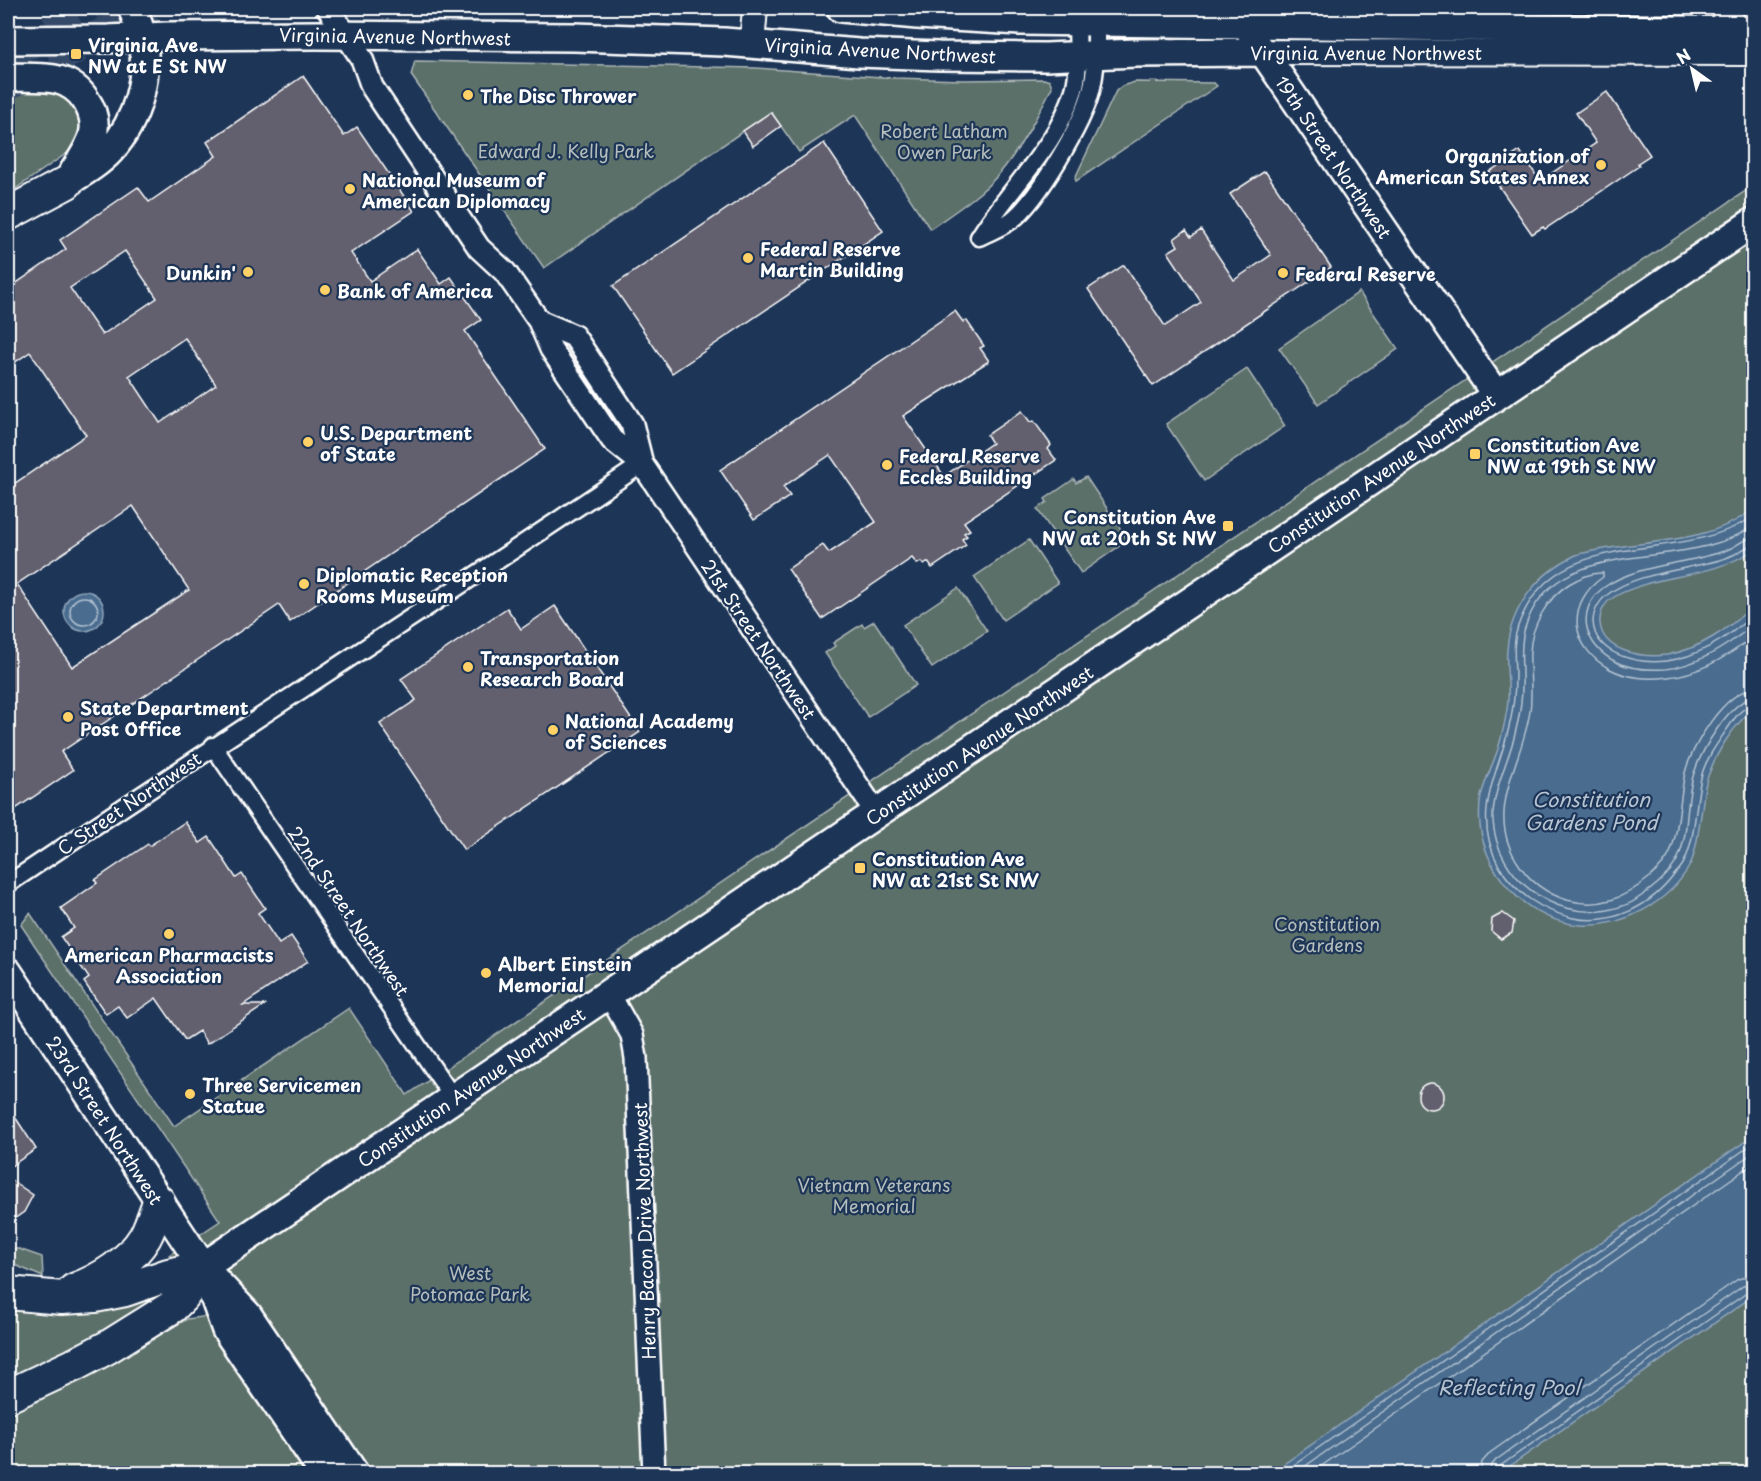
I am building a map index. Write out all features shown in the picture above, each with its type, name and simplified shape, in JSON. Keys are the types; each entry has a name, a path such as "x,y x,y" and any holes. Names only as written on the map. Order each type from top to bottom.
{"highway":[{"path":"8,214 66,183"},
{"name":"Constitution Avenue Northwest","path":"8,1293 50,1298 112,1293 168,1275 203,1267 1754,222"},
{"path":"50,1298 96,1280 129,1257 147,1234 159,1202"},
{"name":"Constitution Avenue Northwest","path":"8,1396 108,1347 172,1307 183,1296 203,1267"}],"main road":[{"path":"66,183 94,165 111,150 130,122 142,85 144,64 142,37 132,8"},
{"path":"752,44 755,8"},
{"name":"Virginia Avenue Northwest","path":"840,8 967,18 1087,21 1238,15 1288,24 1749,36"},
{"path":"1288,24 1313,8"},
{"path":"1722,8 1749,36"},
{"name":"19th Street Northwest","path":"1238,15 1496,395"},
{"name":"Virginia Avenue Northwest","path":"8,40 346,35 574,37 752,44 892,55 1046,57 1263,52 1754,53"},
{"path":"8,77 56,79 81,93 92,111 95,129 89,148 66,183"},
{"name":"23rd Street Northwest","path":"8,972 203,1267 248,1315 355,1473"},
{"name":"23rd Street Northwest","path":"203,1267 226,1329 324,1473"}],"street":[{"name":"21st Street Northwest","path":"328,8 362,59 372,87 479,248 505,272 539,321 551,349 612,440 642,464 877,814"},
{"path":"1086,56 1074,91 1060,121 1027,175 1000,206 979,237 1012,220 1059,158 1078,124 1091,94 1086,56 1087,21"},
{"name":"C Street Northwest","path":"8,885 642,464"},
{"name":"22nd Street Northwest","path":"213,747 454,1099"},
{"name":"Henry Bacon Drive Northwest","path":"609,994 628,1026 636,1058 654,1473"}],"green space":[{"name":"Edward J. Kelly Park","path":"415,61 756,68 895,78 963,80 1044,79 1050,81 1052,87 1021,143 999,174 975,197 930,229 855,115 799,152 771,112 544,268 411,75"},
{"path":"1135,82 1214,83 1217,86 1076,181 1075,178 1116,91 1122,86"},
{"path":"8,88 54,92 72,100 83,116 80,140 70,151 8,194"},
{"path":"1753,186 1753,1473 8,1474 8,1413 104,1368 187,1319 210,1316 169,1255 220,1221 21,925 30,913 174,1126 349,1008 407,1095"},
{"path":"1359,292 1398,349 1318,404 1279,348"},
{"path":"1247,369 1285,426 1204,481 1166,424"},
{"path":"1086,477 1128,540 1081,573 1037,509 1047,502 1045,499 1074,479 1076,483"},
{"path":"1029,540 1058,583 1003,620 974,577"},
{"path":"958,588 987,631 932,668 903,625"},
{"path":"874,621 916,685 868,717 825,653 835,646 833,643 862,624 864,627"},
{"path":"8,1249 19,1249 42,1257 43,1277 8,1262"},
{"path":"137,1286 183,1296 8,1396 8,1305"}],"water":[{"name":"Constitution Gardens Pond","path":"1753,509 1753,550 1729,563 1625,591 1608,601 1600,616 1602,633 1616,647 1636,654 1657,656 1679,652 1703,643 1724,630 1753,606 1753,709 1732,731 1708,776 1694,855 1690,865 1670,891 1657,901 1628,917 1612,922 1580,925 1557,921 1537,911 1503,882 1491,862 1483,841 1480,819 1481,796 1498,749 1505,719 1508,702 1509,634 1520,606 1528,593 1550,571 1576,555 1692,536 1714,530"},
{"path":"84,591 98,597 104,611 98,625 84,631 70,625 64,611 70,597"},
{"name":"Reflecting Pool","path":"1753,1136 1753,1296 1500,1473 1271,1473"}],"building":[{"name":"U.S. Department of State","path":"303,76 344,136 357,127 414,211 351,253 370,281 417,249 441,284 451,277 481,320 465,331 545,449 290,622 279,605 61,752 73,770 8,814 8,488 86,435 30,352 8,367 8,289 66,249 60,240 138,187 149,202 216,156 207,142","holes":["125,251 157,298 102,335 70,288","185,338 216,385 160,423 129,376","133,506 189,590 72,667 17,584"]},
{"name":"Organization of American States Annex","path":"1607,92 1650,155 1638,163 1639,166 1545,229 1543,227 1532,234 1489,172 1520,151 1540,181 1596,143 1576,113"},
{"path":"771,112 781,126 753,146 743,131"},
{"name":"Federal Reserve Martin Building","path":"824,143 883,231 672,373 613,286"},
{"name":"Federal Reserve","path":"1265,171 1331,267 1153,386 1088,289 1124,265 1165,326 1201,302 1168,252 1178,246 1174,239 1186,230 1191,237 1201,230 1234,280 1271,255 1230,194"},
{"name":"Federal Reserve Eccles Building","path":"955,311 963,322 967,321 984,346 980,348 989,361 903,416 944,476 992,443 987,435 1022,411 1030,422 1034,421 1051,445 1048,449 1056,460 964,522 970,530 964,533 967,536 962,539 966,545 932,568 928,562 924,565 921,562 917,564 912,558 822,619 788,569 823,545 829,553 876,522 830,455 783,487 790,496 754,520 720,470"},
{"name":"National Academy of Sciences","path":"555,606 640,732 464,850 380,724 416,700 401,679 507,608 521,629"},
{"name":"American Pharmacists Association","path":"185,822 200,843 209,837 236,878 242,874 265,908 258,913 279,944 291,936 308,961 243,1005 265,1005 207,1044 199,1031 185,1040 156,998 127,1018 118,1006 106,1014 84,982 89,978 61,937 74,928 61,908 97,883 95,880"},
{"path":"1503,913 1514,921 1512,933 1501,939 1491,931 1492,919"},
{"path":"1431,1083 1440,1087 1444,1096 1440,1105 1431,1109 1422,1105 1418,1096 1422,1087"},
{"path":"8,1106 36,1149 8,1168"},
{"path":"8,1178 33,1195 24,1212 8,1223"}],"tunnel":[{"path":"8,55 94,8"},
{"path":"8,84 152,8"}],"place":[{"name":"Virginia Ave NW at E St NW","path":"76,54"},
{"name":"The Disc Thrower","path":"468,95"},
{"name":"Organization of American States Annex","path":"1601,165"},
{"name":"National Museum of American Diplomacy","path":"350,189"},
{"name":"Federal Reserve Martin Building","path":"748,258"},
{"name":"Dunkin'","path":"248,272"},
{"name":"Federal Reserve","path":"1283,273"},
{"name":"Bank of America","path":"325,290"},
{"name":"U.S. Department of State","path":"308,442"},
{"name":"Constitution Ave NW at 19th St NW","path":"1475,454"},
{"name":"Federal Reserve Eccles Building","path":"887,465"},
{"name":"Constitution Ave NW at 20th St NW","path":"1228,526"},
{"name":"Diplomatic Reception Rooms Museum","path":"304,584"},
{"name":"Transportation Research Board","path":"468,667"},
{"name":"State Department Post Office","path":"68,717"},
{"name":"National Academy of Sciences","path":"553,730"},
{"name":"Constitution Ave NW at 21st St NW","path":"860,868"},
{"name":"American Pharmacists Association","path":"169,934"},
{"name":"Albert Einstein Memorial","path":"486,973"},
{"name":"Three Servicemen Statue","path":"190,1094"}],"park label":[{"name":"Robert Latham Owen Park","path":"944,140"},
{"name":"Constitution Gardens","path":"1327,933"},
{"name":"Vietnam Veterans Memorial","path":"874,1194"},
{"name":"West Potomac Park","path":"470,1282"}]}
